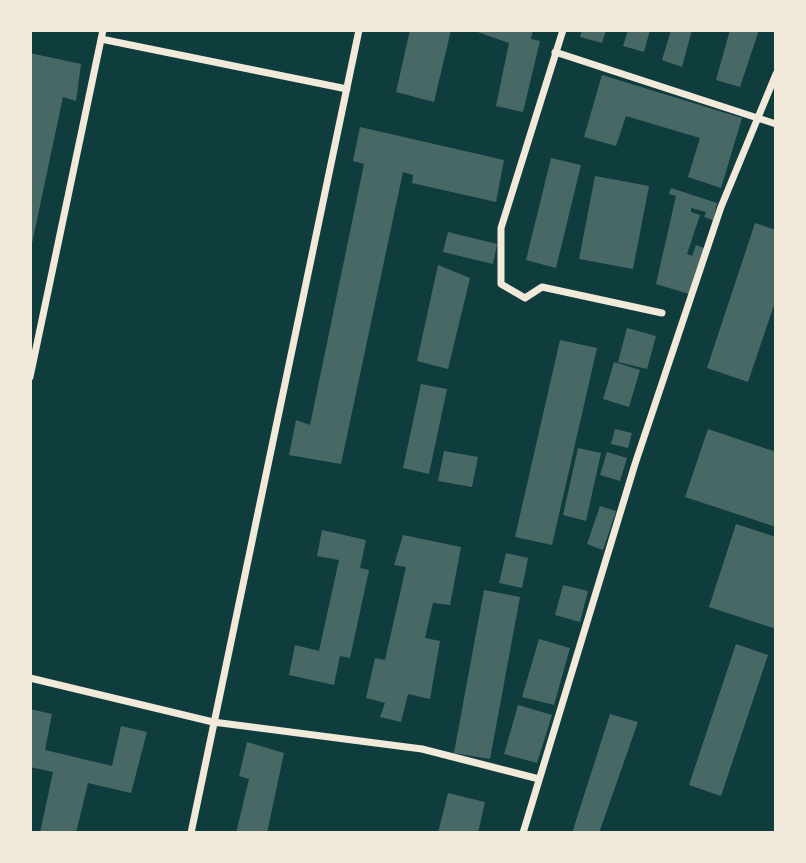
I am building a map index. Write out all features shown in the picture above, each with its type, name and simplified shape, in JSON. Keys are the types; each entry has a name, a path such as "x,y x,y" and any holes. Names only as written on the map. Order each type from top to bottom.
{"street":[{"path":"30,377 103,30"},
{"path":"191,833 359,30"},
{"path":"563,30 501,228 501,284 525,298 542,287 662,313"},
{"path":"101,39 347,89"},
{"path":"555,52 776,124"},
{"path":"523,833 645,434 721,207 776,74"},
{"path":"30,678 213,722 422,749 539,779"}],"building":[{"path":"410,30 451,30 434,102 396,92"},
{"path":"472,30 533,30 531,39 540,41 523,112 496,106 509,43"},
{"path":"582,30 606,30 602,43 580,37"},
{"path":"628,30 650,30 644,52 623,46"},
{"path":"671,30 692,30 682,67 662,60"},
{"path":"730,30 759,30 740,87 716,80"},
{"path":"30,53 81,64 76,101 63,97 31,248"},
{"path":"602,75 742,118 721,188 688,177 700,138 626,116 616,146 584,137"},
{"path":"360,127 504,160 496,202 412,183 413,175 403,172 341,464 289,455 296,420 310,425 364,164 353,161"},
{"path":"551,158 581,165 556,268 526,260"},
{"path":"595,176 649,186 633,269 579,259"},
{"path":"671,188 717,203 713,220 704,217 706,212 691,208 691,212 700,215 687,254 692,256 696,245 704,248 689,294 656,284 676,196 669,194"},
{"path":"755,223 776,230 776,299 748,382 707,368"},
{"path":"448,232 497,244 493,264 443,252"},
{"path":"438,265 470,278 448,369 417,361"},
{"path":"627,328 656,336 647,369 618,362"},
{"path":"560,340 597,348 552,545 515,537"},
{"path":"614,362 640,370 629,407 603,399"},
{"path":"421,384 447,389 429,474 403,468"},
{"path":"615,429 632,433 628,448 611,444"},
{"path":"708,429 776,452 776,527 685,497"},
{"path":"578,448 601,453 586,521 563,515"},
{"path":"444,451 478,457 472,487 438,481"},
{"path":"607,452 627,458 620,481 600,475"},
{"path":"600,506 616,511 603,550 587,544"},
{"path":"736,524 776,537 776,629 709,607"},
{"path":"322,530 366,540 360,568 369,570 350,658 340,656 334,685 289,675 295,645 319,651 339,560 317,556"},
{"path":"403,535 461,547 450,605 433,603 425,638 440,641 430,699 408,694 401,722 380,717 385,703 366,698 375,658 385,660 406,567 394,565"},
{"path":"506,553 528,558 522,588 499,583"},
{"path":"563,585 588,591 580,622 555,615"},
{"path":"484,590 520,597 490,759 454,753"},
{"path":"539,639 570,648 554,705 522,697"},
{"path":"736,644 768,655 721,796 689,785"},
{"path":"518,705 552,715 537,763 504,754"},
{"path":"30,709 52,714 45,750 112,766 121,726 147,732 131,793 88,783 76,833 40,833 53,772 30,767"},
{"path":"610,714 638,722 599,833 572,833"},
{"path":"247,742 284,753 267,833 236,833 249,779 239,776"},
{"path":"448,793 485,802 478,833 438,833"}]}
